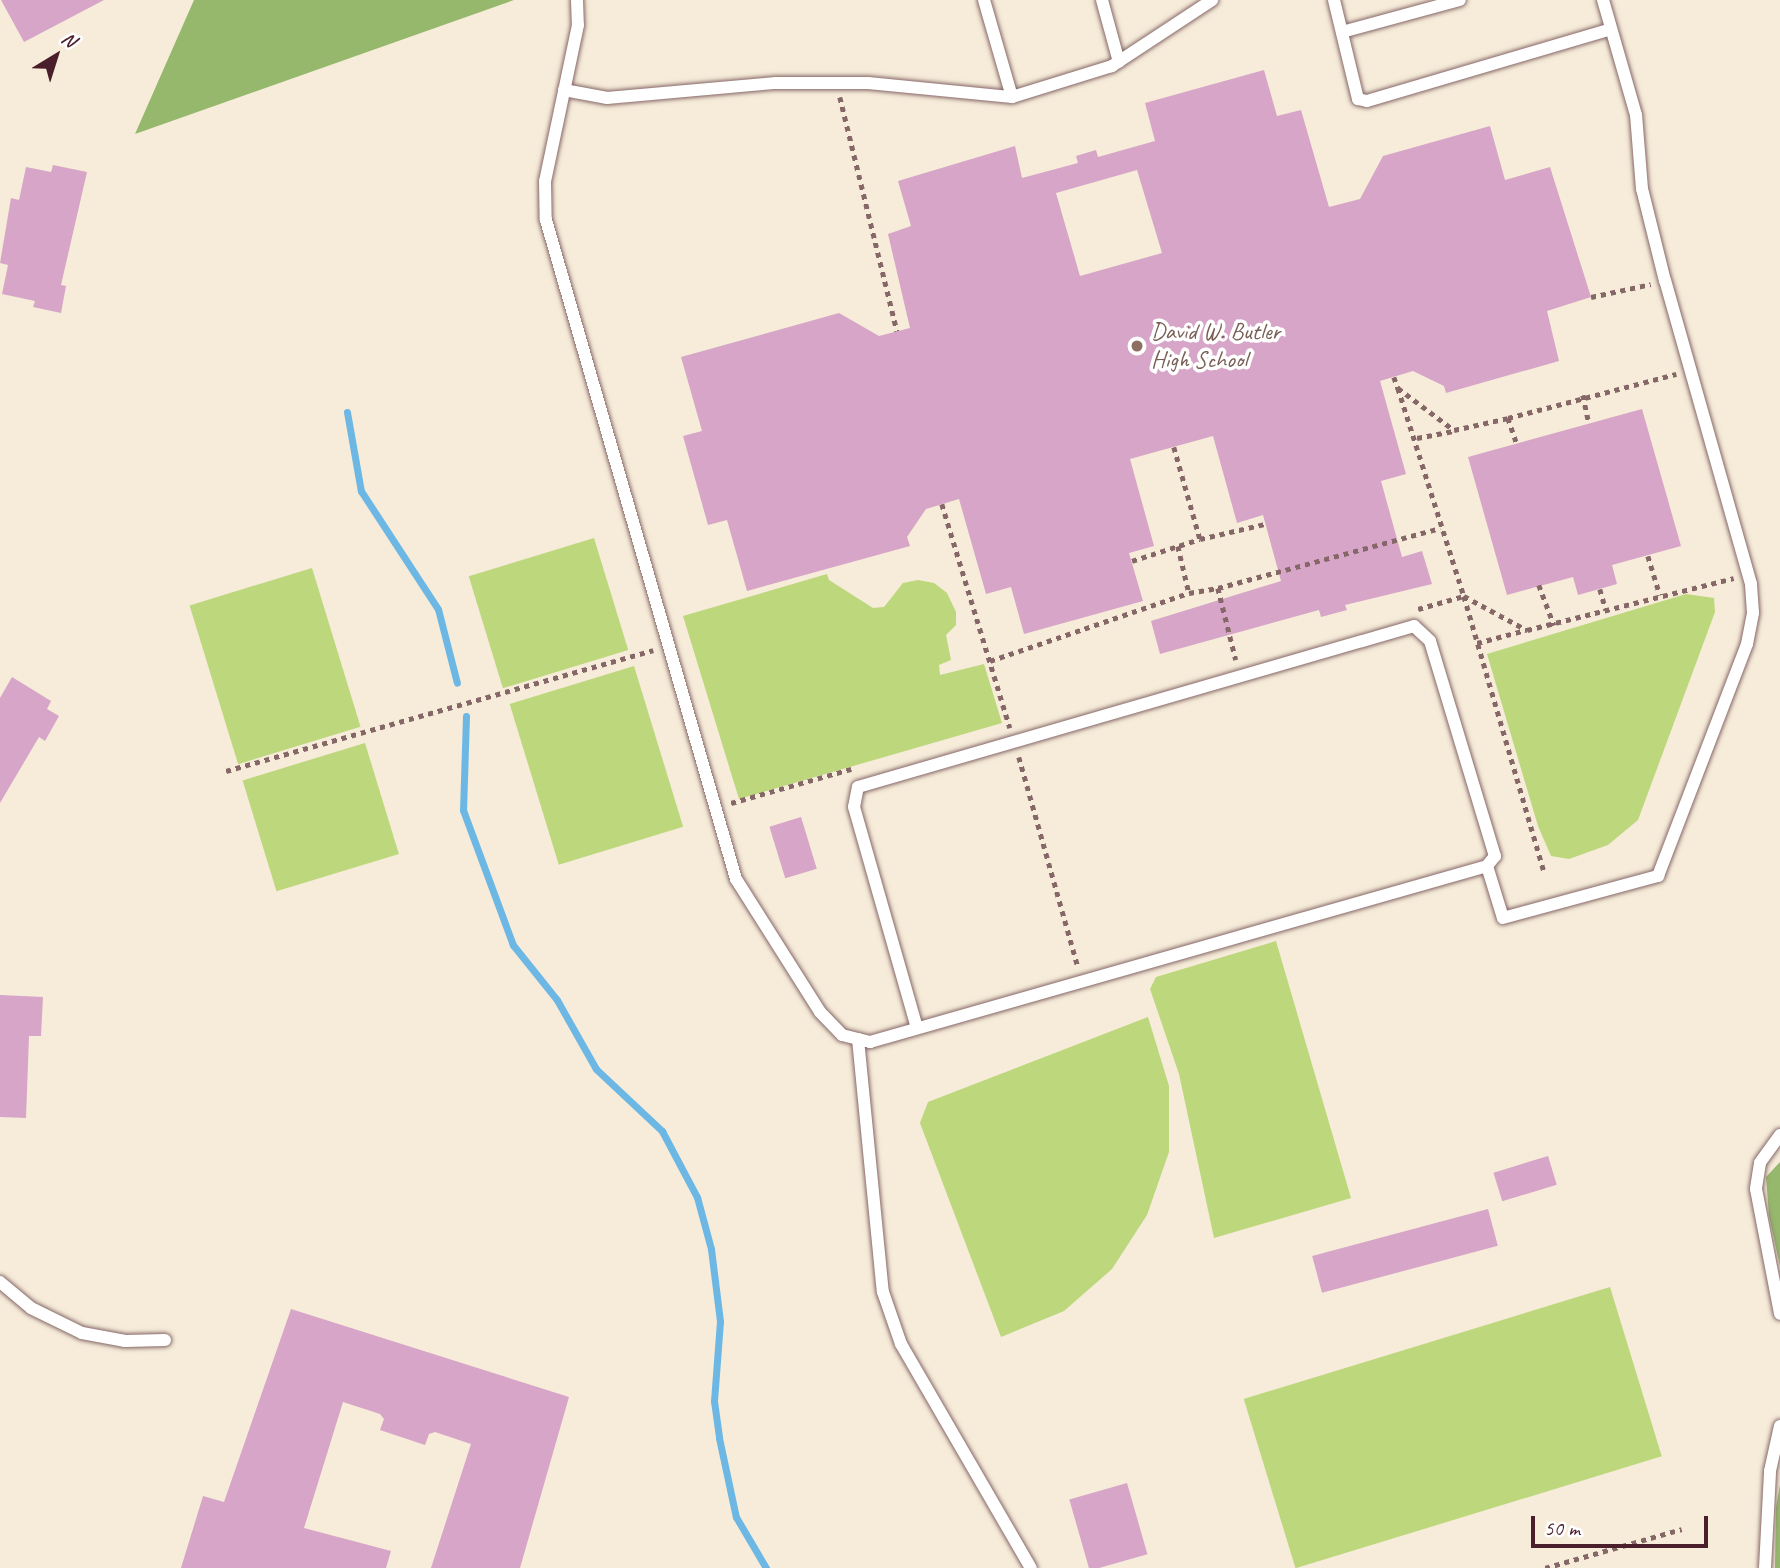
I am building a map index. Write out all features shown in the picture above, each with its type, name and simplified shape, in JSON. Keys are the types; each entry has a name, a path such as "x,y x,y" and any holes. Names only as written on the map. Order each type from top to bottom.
{"lane":[{"path":"577,0 578,24 545,181 546,220 736,879 820,1012 842,1035 870,1042 1487,866 1495,856 1430,641 1414,626 858,788 854,807 917,1028"},
{"path":"984,0 1012,97"},
{"path":"1102,0 1119,62"},
{"path":"564,90 607,98 836,83 1012,97 1119,62 1212,0"},
{"path":"1334,0 1358,99 1367,101 1611,29"},
{"path":"1342,32 1460,0"},
{"path":"1487,866 1503,918 1658,876 1747,644 1753,613 1749,575 1665,281 1642,189 1636,115 1603,0"},
{"path":"858,1039 883,1292 901,1344 1031,1568"},
{"path":"1780,1135 1760,1163 1756,1189 1780,1314"},
{"path":"0,1282 31,1308 82,1333 125,1341 165,1340"},
{"path":"1765,1568 1770,1471 1780,1426"}],"path":[{"path":"836,83 897,331"},
{"path":"1591,297 1665,281"},
{"path":"1417,438 1508,418 1583,395 1692,370"},
{"path":"1394,377 1417,438 1440,528 1465,596 1544,872"},
{"path":"1398,387 1454,430"},
{"path":"1583,395 1589,423"},
{"path":"1508,418 1517,444"},
{"path":"1174,447 1200,539"},
{"path":"1132,561 1200,539 1265,524"},
{"path":"990,660 1189,593 1218,588 1440,528"},
{"path":"1178,546 1189,593"},
{"path":"1648,556 1660,595"},
{"path":"1477,643 1554,625 1660,595 1749,575"},
{"path":"1539,585 1554,625"},
{"path":"1218,588 1236,660"},
{"path":"1600,589 1606,610"},
{"path":"1465,596 1527,630"},
{"path":"226,771 667,646"},
{"path":"1545,1568 1682,1529"}],"green space":[{"path":"194,0 514,0 135,134"},
{"path":"594,538 628,650 503,688 469,576"},
{"path":"312,568 361,727 238,764 190,605"},
{"path":"827,574 829,580 873,608 884,607 903,583 918,580 934,583 947,593 956,612 956,625 946,635 951,660 939,665 940,675 984,664 1002,723 739,799 683,616"},
{"path":"1686,594 1714,598 1715,612 1638,820 1608,845 1569,859 1551,856 1538,826 1487,654"},
{"path":"634,666 683,827 559,865 510,704"},
{"path":"365,743 399,854 277,891 243,780"},
{"path":"1276,941 1351,1198 1214,1238 1179,1074 1150,989 1156,977"},
{"path":"1148,1017 1169,1086 1169,1152 1147,1215 1112,1269 1064,1311 1001,1337 920,1123 928,1102"},
{"path":"1780,1162 1780,1266 1769,1216 1766,1177"},
{"path":"1610,1287 1662,1456 1295,1568 1244,1399"},
{"path":"1780,1485 1780,1568 1775,1568 1776,1507"}],"building":[{"path":"1,0 104,0 24,42"},
{"name":"David W. Butler High School","path":"1264,70 1277,116 1301,110 1329,207 1360,199 1383,156 1490,126 1505,180 1550,167 1591,297 1547,311 1559,361 1446,393 1444,386 1413,371 1380,381 1406,474 1381,481 1402,557 1422,551 1432,584 1345,605 1347,610 1321,617 1319,610 1160,654 1151,621 1281,581 1263,515 1237,523 1213,436 1130,459 1154,546 1129,553 1143,601 1024,634 1011,587 986,594 959,499 926,509 907,537 910,546 747,591 727,520 708,525 683,436 702,431 681,357 839,313 879,336 910,328 888,234 911,226 898,181 1015,146 1022,178 1078,163 1076,156 1096,150 1098,157 1155,141 1145,103","holes":["1137,170 1162,253 1080,276 1056,193"]},
{"path":"53,165 87,172 61,285 66,286 61,313 33,307 35,301 2,294 8,265 0,263 11,198 19,200 26,167 51,172"},
{"path":"1642,409 1681,546 1612,565 1617,584 1578,595 1573,577 1507,595 1468,457"},
{"path":"12,677 51,701 47,709 59,716 45,741 39,737 0,803 0,698"},
{"path":"801,817 817,869 785,878 769,827"},
{"path":"0,995 43,997 41,1036 29,1036 26,1118 0,1117"},
{"path":"1548,1156 1557,1185 1502,1201 1493,1173"},
{"path":"1488,1209 1498,1246 1322,1293 1312,1256"},
{"path":"291,1309 569,1397 520,1568 431,1568 471,1444 435,1432 429,1434 425,1445 380,1430 384,1419 380,1414 343,1402 304,1528 391,1551 386,1568 181,1568 203,1496 224,1502"},
{"path":"1127,1483 1147,1554 1099,1568 1089,1568 1069,1500"}],"waterway":[{"path":"347,412 361,491 438,609 457,683"},
{"path":"466,716 463,810 513,945 557,1000 596,1069 662,1131 697,1197 711,1249 720,1321 714,1401 719,1438 736,1517 766,1568"}],"place":[{"name":"David W. Butler High School","path":"1137,346"}]}
